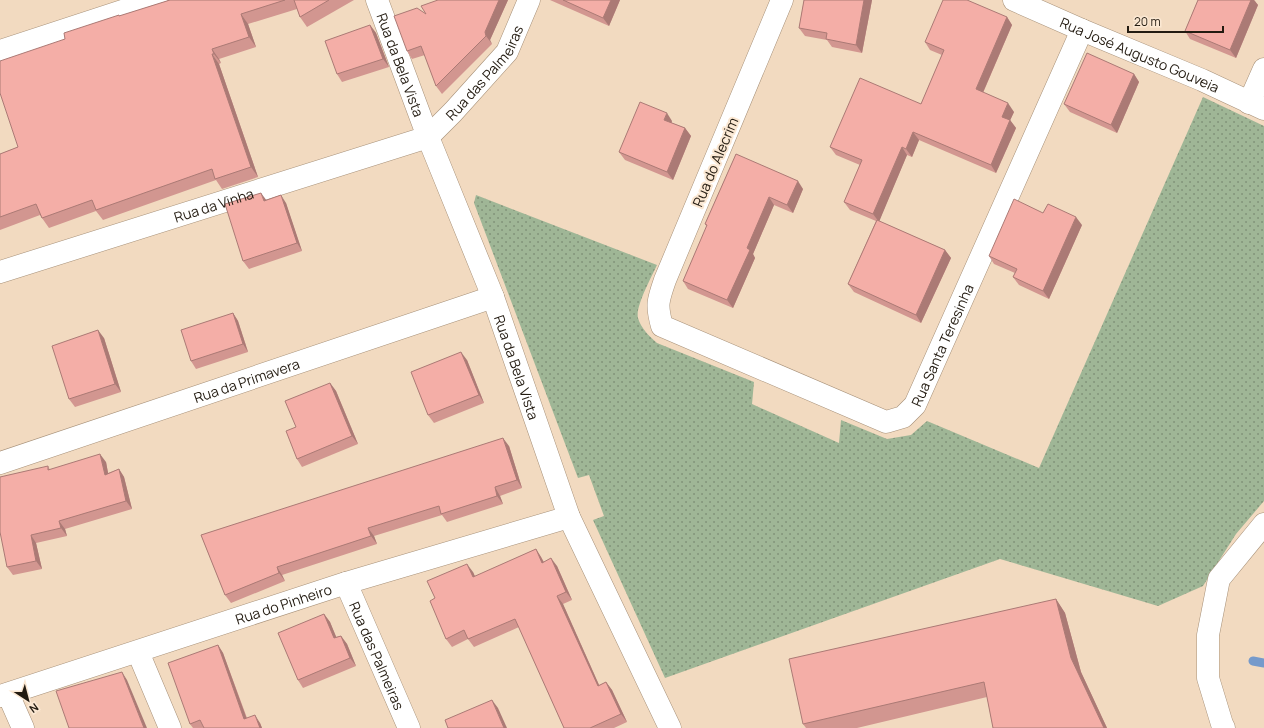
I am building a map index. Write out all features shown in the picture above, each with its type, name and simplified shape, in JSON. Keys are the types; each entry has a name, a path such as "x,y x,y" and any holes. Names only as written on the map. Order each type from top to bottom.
{"street":[{"path":"0,52 156,0"},
{"name":"Rua da Bela Vista","path":"377,0 428,136 493,298 569,517 670,728"},
{"name":"Rua das Palmeiras","path":"428,136 453,112 507,52 529,0"},
{"name":"Rua do Alecrim","path":"662,326 658,311 659,296 782,0"},
{"name":"Rua José Augusto Gouveia","path":"1014,0 1202,80 1257,106"},
{"name":"Rua Santa Teresinha","path":"662,326 886,422 903,417 915,405 1082,30"},
{"path":"1257,106 1264,69"},
{"name":"Rua da Vinha","path":"0,272 428,136"},
{"name":"Rua da Primavera","path":"0,463 493,298"},
{"name":"Rua do Pinheiro","path":"4,695 346,583 569,517"},
{"path":"1224,728 1208,678 1208,635 1219,579 1264,524"},
{"name":"Rua das Palmeiras","path":"346,583 409,728"},
{"path":"138,652 170,728"},
{"path":"4,695 23,728"}],"green space":[{"path":"1203,97 1264,126 1264,501 1236,534 1203,586 1158,606 1000,559 665,678 593,520 604,516 589,475 578,478 474,203 476,195 657,265 644,292 639,307 638,318 643,328 657,343 754,382 752,404 839,443 841,420 887,439 911,435 927,421 1039,468"}],"building":[{"path":"170,0 285,0 241,14 249,37 212,49 214,54 212,54 251,167 215,179 212,169 96,210 92,200 42,218 36,204 0,217 0,154 18,147 0,93 0,61 65,39 64,33"},
{"path":"294,0 329,0 300,17"},
{"path":"438,0 499,0 485,32 486,36 436,86 421,46 407,51 394,16 417,8 426,14 421,6"},
{"path":"563,0 611,0 603,18"},
{"path":"804,0 864,0 856,45 826,39 827,33 799,28"},
{"path":"943,0 967,0 1007,17 976,89 1008,103 1002,117 1010,120 991,165 913,132 906,149 902,147 873,214 844,202 862,160 830,147 860,78 921,104 944,50 925,42"},
{"path":"1198,0 1251,0 1230,50 1185,31"},
{"path":"370,25 383,59 337,74 325,41"},
{"path":"1087,53 1134,74 1111,125 1064,104"},
{"path":"640,102 667,113 664,120 685,128 667,172 619,152"},
{"path":"736,154 798,181 787,205 769,197 747,248 750,250 727,300 683,281 707,225 705,224"},
{"path":"261,193 264,201 281,195 297,243 243,261 225,204"},
{"path":"1014,199 1043,213 1048,204 1076,217 1043,291 1013,277 1017,269 989,256"},
{"path":"877,220 945,250 916,315 848,284"},
{"path":"233,313 243,344 191,361 181,330"},
{"path":"98,330 115,384 69,399 52,346"},
{"path":"461,352 479,395 428,415 411,372"},
{"path":"330,383 352,436 297,459 286,431 296,427 285,401"},
{"path":"503,438 517,480 495,487 497,496 441,514 439,506 368,528 371,536 277,567 279,573 225,595 201,535"},
{"path":"100,454 105,475 119,469 126,501 59,521 61,528 31,535 36,561 7,567 0,532 0,477 48,466 48,470"},
{"path":"536,549 542,563 551,558 566,592 557,596 598,686 606,682 621,714 590,728 564,728 515,619 468,639 464,630 446,639 430,601 435,598 427,581 467,564 473,577"},
{"path":"1056,599 1071,658 1104,728 993,728 984,682 803,724 789,659"},
{"path":"324,614 334,638 341,636 350,658 298,680 278,633"},
{"path":"218,645 244,719 255,715 260,728 204,728 200,720 190,724 168,663"},
{"path":"122,672 144,728 69,728 56,691"},
{"path":"492,700 504,728 448,728 445,720"}],"waterway":[{"path":"1253,661 1264,663"}]}
